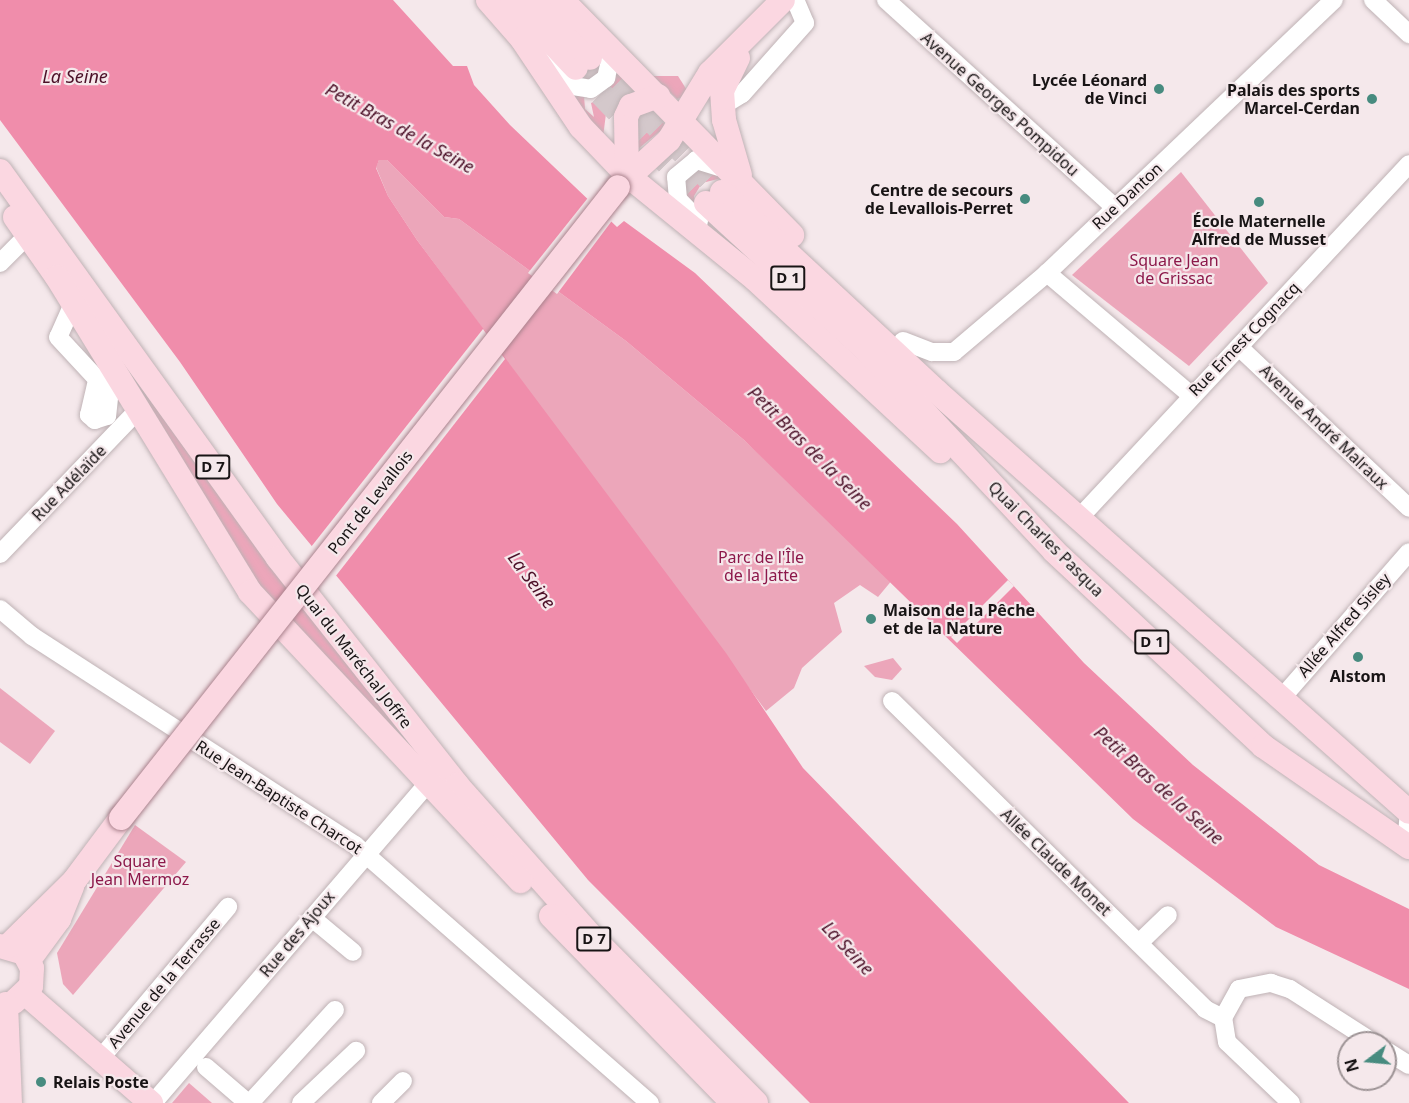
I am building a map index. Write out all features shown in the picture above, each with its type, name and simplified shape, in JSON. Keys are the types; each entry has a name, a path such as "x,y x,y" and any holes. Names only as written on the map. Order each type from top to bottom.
{"main road":[{"path":"488,0 534,57 581,127 622,181 719,247 943,454 967,459"},
{"path":"512,0 593,60 658,96 683,120 727,189 903,341 958,394 965,414"},
{"path":"536,0 593,60"},
{"path":"562,0 593,60"},
{"path":"727,189 723,106 725,75 748,37 783,0"},
{"name":"Pont de Levallois","path":"74,881 121,818 622,181 664,145 683,120 710,73 748,37"},
{"path":"622,181 626,117 631,106 658,96"},
{"name":"Quai du Maréchal Joffre","path":"0,171 284,566 442,767 590,935 756,1103"},
{"name":"D 1","path":"727,189 965,414 1081,516 1280,700 1408,810"},
{"name":"Quai Charles Pasqua","path":"727,189 869,353 1054,551 1263,746 1407,846"},
{"name":"Quai du Maréchal Joffre","path":"0,198 28,235 73,304 108,379 137,411 250,592 426,785 730,1101"},
{"path":"6,1085 11,1000 33,977 29,960 4,946 74,881"},
{"path":"29,960 59,920 74,881"},
{"path":"11,1000 100,1059 152,1103"}],"street":[{"path":"723,106 742,94 806,23 795,0"},
{"name":"Avenue Georges Pompidou","path":"886,0 1114,207"},
{"name":"Rue Danton","path":"903,341 932,352 954,352 1047,273 1334,0"},
{"path":"1373,0 1409,34"},
{"path":"534,57 546,59 573,86 586,89 606,78 593,60"},
{"path":"719,247 678,199 676,177 686,164 701,159 727,189"},
{"name":"Rue Ernest Cognacq","path":"1081,516 1191,395 1407,171"},
{"path":"0,263 28,235"},
{"path":"1047,273 1191,395"},
{"name":"Avenue André Malraux","path":"1239,347 1409,508"},
{"name":"Rue Adélaïde","path":"0,554 137,411"},
{"name":"Allée Alfred Sisley","path":"1280,700 1409,552"},
{"name":"Rue Jean-Baptiste Charcot","path":"0,609 32,636 364,853 650,1103"},
{"name":"Allée Claude Monet","path":"892,701 1205,1009 1223,1018"},
{"name":"Rue des Ajoux","path":"152,1103 312,918 364,853 442,767"},
{"path":"1407,846 1408,810"},
{"name":"Avenue de la Terrasse","path":"100,1059 228,907"},
{"path":"1139,943 1168,915"},
{"path":"312,918 353,952"},
{"path":"1291,1103 1263,1079 1227,1042 1223,1018 1228,1001 1251,984 1290,989 1355,1031"},
{"path":"206,1067 249,1103 335,1010"},
{"path":"301,1103 356,1051"},
{"path":"381,1103 403,1081"}],"green space":[{"path":"617,70 631,83 607,106 603,137 573,94 584,96 585,109 594,117 591,103 605,97"},
{"path":"653,76 678,76 690,95 677,99"},
{"path":"651,109 661,115 665,127 638,149 635,117"},
{"name":"Parc de l'Île de la Jatte","path":"379,160 387,160 444,217 459,219 626,341 744,440 893,579 878,597 860,585 834,603 842,632 802,668 794,688 766,711 417,240 388,196 376,167"},
{"path":"696,166 722,178 702,183 694,196 695,207 681,189"},
{"name":"Square Jean de Grissac","path":"1181,172 1268,283 1189,366 1072,275"},
{"path":"81,298 419,751 410,759 255,587"},
{"path":"893,658 902,669 892,680 875,677 864,666"},
{"path":"0,688 55,731 30,764 0,742"},
{"name":"Square Jean Mermoz","path":"135,825 186,862 73,995 63,984 57,953"},
{"path":"189,1083 212,1103 172,1103"}],"water":[{"path":"0,0 393,0 453,66 467,66 474,85 510,125 617,227 624,221 695,273 957,524 1084,663 1193,765 1319,865 1409,909 1409,989 1276,927 1133,819 744,440 626,341 459,219 444,217 387,160 379,160 376,168 388,196 417,240 726,653 803,768 1129,1103 810,1103 588,880 277,504 180,362 0,120"}],"pier":[{"path":"591,194 614,218 557,294 528,273"},
{"path":"483,329 505,359 335,577 311,547"},
{"path":"1008,580 1014,586 957,643 951,637"}],"tunnel":[{"path":"591,59 722,192"},
{"path":"576,68 706,203"}],"place":[{"name":"Lycée Léonard de Vinci","path":"1159,89"},
{"name":"Palais des sports Marcel-Cerdan","path":"1372,99"},
{"name":"Centre de secours de Levallois-Perret","path":"1025,199"},
{"name":"École Maternelle Alfred de Musset","path":"1259,202"},
{"name":"Maison de la Pêche et de la Nature","path":"871,619"},
{"name":"Alstom","path":"1358,657"},
{"name":"Relais Poste","path":"41,1082"}],"water label":[{"name":"La Seine","path":"75,76"},
{"name":"Petit Bras de la Seine","path":"400,128"},
{"name":"Petit Bras de la Seine","path":"810,448"},
{"name":"La Seine","path":"532,580"},
{"name":"Petit Bras de la Seine","path":"1159,785"},
{"name":"La Seine","path":"848,948"}]}
